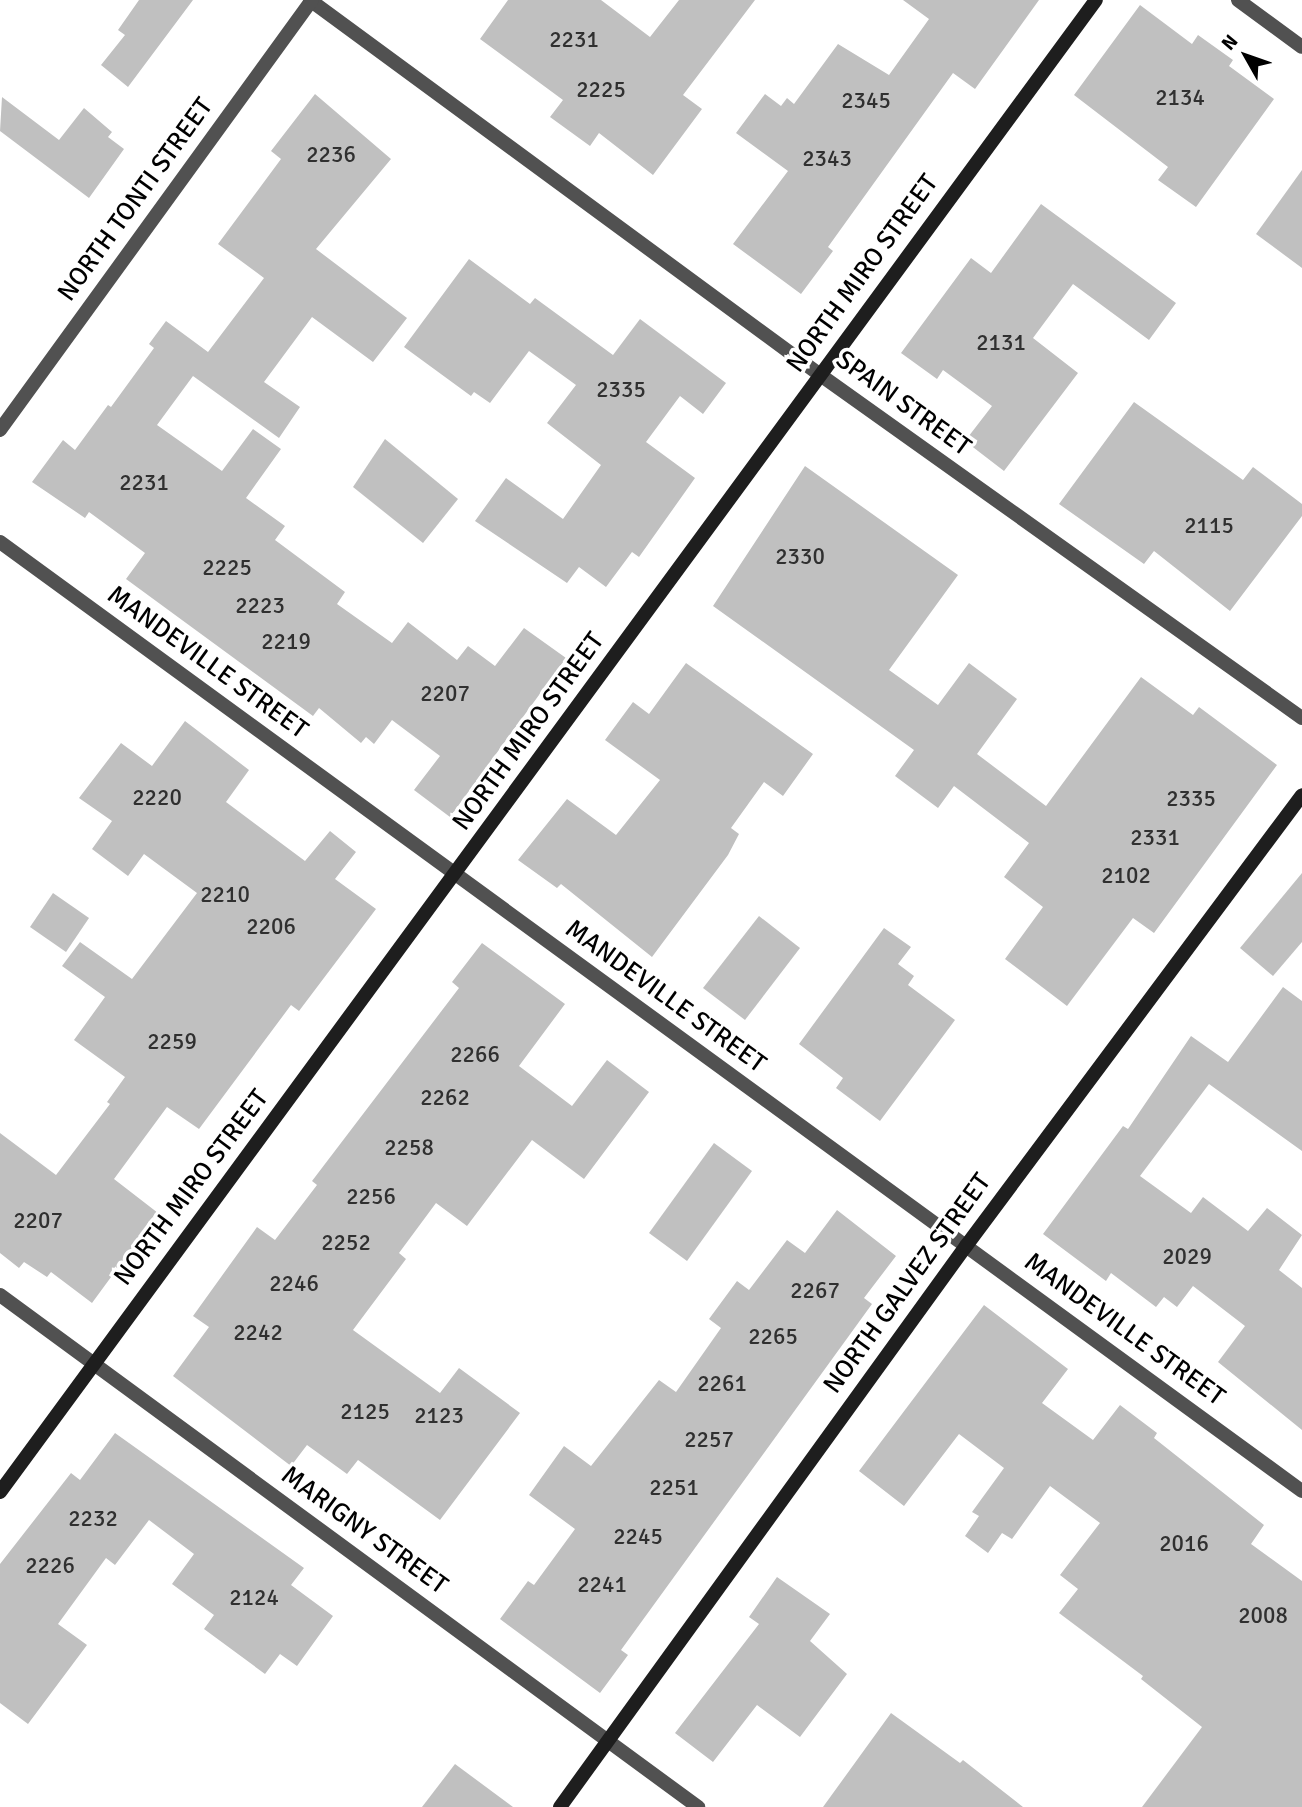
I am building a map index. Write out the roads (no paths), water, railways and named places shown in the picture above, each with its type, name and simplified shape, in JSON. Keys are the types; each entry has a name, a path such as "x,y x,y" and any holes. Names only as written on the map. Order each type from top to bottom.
{"street":[{"name":"SPAIN STREET","path":"311,0 819,374 1302,718"},
{"name":"NORTH TONTI STREET","path":"0,430 311,0"},
{"name":"NORTH MIRO STREET","path":"0,1492 1096,0"},
{"path":"1238,0 1302,47"},
{"name":"MANDEVILLE STREET","path":"0,541 455,876 1302,1491"},
{"name":"NORTH GALVEZ STREET","path":"560,1807 966,1246 1302,795"},
{"name":"MARIGNY STREET","path":"0,1295 698,1807"}]}
